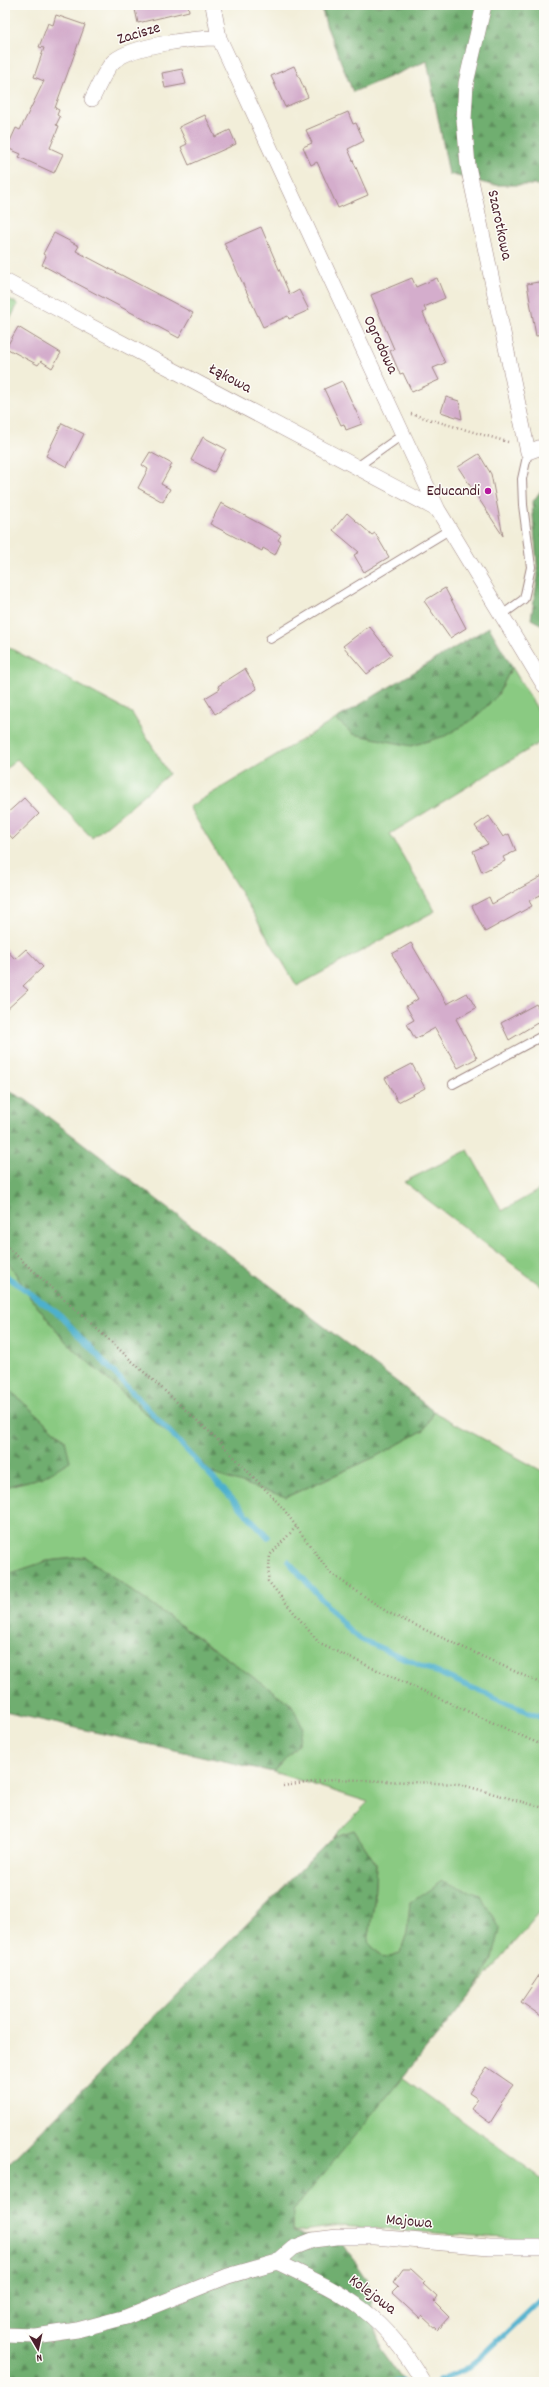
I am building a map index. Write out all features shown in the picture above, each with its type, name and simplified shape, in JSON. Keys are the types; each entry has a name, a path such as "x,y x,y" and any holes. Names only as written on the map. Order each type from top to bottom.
{"street":[{"name":"Ogrodowa","path":"213,5 219,38 438,510 544,685"},
{"name":"Szarotkowa","path":"484,5 466,83 464,119 468,166 528,450"},
{"name":"Zacisze","path":"92,99 114,62 132,52 194,38 219,38"},
{"name":"Łąkowa","path":"5,281 438,510"},
{"path":"528,450 544,446"},
{"name":"Majowa","path":"277,2262 293,2248 313,2240 336,2237 374,2237 489,2247 544,2247"},
{"path":"5,2335 35,2336 63,2332 126,2317 228,2276 277,2262"},
{"name":"Kolejowa","path":"277,2262 334,2289 372,2315 405,2351 423,2382"}],"lane":[{"path":"357,467 402,435"},
{"path":"502,615 524,598 531,567 523,505 522,479 528,450"},
{"path":"270,639 449,530"},
{"path":"453,1084 544,1035"}],"path":[{"path":"394,418 408,413 528,450"},
{"path":"5,1245 214,1436 282,1507 330,1573 389,1613 544,1685"},
{"path":"296,1527 270,1555 268,1581 320,1644 544,1746"},
{"path":"283,1786 334,1779 459,1784 544,1808"}],"green space":[{"path":"544,5 544,185 492,185 449,174 427,61 353,92 326,25 321,6"},
{"path":"5,297 18,304 5,329"},
{"path":"544,486 544,626 531,619 538,576 532,503"},
{"path":"489,627 512,667 497,696 474,719 445,736 411,746 353,734 336,719"},
{"path":"8,647 132,713 169,774 92,838 17,759 5,770 5,649"},
{"path":"512,667 544,720 544,740 390,834 435,911 297,986 189,807 336,719 353,734 497,696"},
{"path":"5,1089 26,1100 401,1385 434,1412 424,1430 375,1457 286,1497 213,1474 68,1344 31,1299 9,1263 5,1261"},
{"path":"468,1150 502,1211 544,1187 544,1288 404,1182"},
{"path":"5,1261 9,1263 31,1299 68,1344 286,1497 375,1457 424,1430 434,1412 544,1472 544,1907 476,1988 493,1958 410,1903 407,1933 400,1953 383,1958 368,1942 374,1903 376,1864 354,1830 333,1837 368,1802 273,1772 297,1746 292,1705 85,1557 47,1561 5,1575 5,1487 43,1477 65,1440 5,1386"},
{"path":"5,1386 65,1440 70,1461 43,1477 5,1487"},
{"path":"85,1557 292,1705 303,1728 297,1746 273,1772 5,1712 5,1575 47,1561"},
{"path":"354,1830 376,1864 374,1903 368,1942 383,1958 400,1953 407,1933 410,1903 442,1881 480,1895 500,1929 493,1958 476,1988 293,2211 293,2232 343,2244 367,2279 380,2349 404,2382 5,2382 5,2168 333,1837"},
{"path":"402,2077 544,2180 544,2241 341,2226 293,2232 293,2211"}],"building":[{"path":"134,5 188,5 189,11 138,23"},
{"path":"56,15 85,25 55,108 59,110 57,115 60,117 56,125 59,126 50,148 63,154 54,173 19,157 21,154 7,148 16,128 20,130 44,81 34,77 44,48 39,47 48,23 53,25"},
{"path":"294,66 308,97 285,107 271,76"},
{"path":"182,69 186,84 165,88 162,73"},
{"path":"348,112 353,124 356,123 364,141 348,149 368,195 338,208 317,162 311,165 303,147 312,143 306,130"},
{"path":"205,115 215,137 230,130 236,144 189,165 181,147 187,144 179,127"},
{"path":"261,227 290,295 299,290 309,310 289,319 288,316 263,327 224,243"},
{"path":"54,233 79,246 76,251 193,313 179,338 42,265 46,256 43,254"},
{"path":"412,278 416,287 437,278 445,298 424,307 426,311 423,313 445,363 433,368 439,380 412,392 403,373 400,374 390,351 394,349 371,295"},
{"path":"544,281 544,335 536,336 527,284"},
{"path":"18,327 61,353 52,368 41,361 38,365 6,348"},
{"path":"342,381 362,424 346,430 344,424 341,425 324,389"},
{"path":"446,397 459,401 462,419 441,412"},
{"path":"62,423 84,434 67,467 46,456"},
{"path":"203,437 226,449 214,472 191,460"},
{"path":"150,452 172,464 161,484 170,489 163,502 138,488 148,469 142,465"},
{"path":"479,454 491,474 503,536 458,467"},
{"path":"221,503 281,535 278,540 281,542 275,555 263,548 262,551 210,524"},
{"path":"347,513 372,535 375,533 389,557 364,572 354,555 359,552 333,530"},
{"path":"445,588 466,628 450,638 424,601"},
{"path":"369,626 392,655 367,674 343,646"},
{"path":"245,669 257,689 215,714 205,698 220,689 218,686"},
{"path":"24,798 39,814 13,839 5,830 5,815"},
{"path":"489,816 503,837 509,834 516,851 503,857 505,861 482,872 473,851 488,844 475,826"},
{"path":"544,875 544,893 529,901 532,906 485,932 472,906 489,897 492,904"},
{"path":"411,943 447,1004 467,993 476,1008 456,1019 477,1058 458,1068 435,1028 415,1039 407,1024 414,1020 406,1006 418,999 392,954"},
{"path":"5,948 15,959 26,949 43,967 23,986 28,990 5,1011"},
{"path":"536,1004 544,1019 509,1040 501,1023"},
{"path":"412,1064 425,1088 398,1102 385,1078"},
{"path":"544,1968 544,2018 521,2002"},
{"path":"487,2067 513,2085 500,2102 502,2104 490,2123 471,2109 478,2099 469,2093"},
{"path":"403,2269 411,2269 425,2282 423,2284 437,2297 434,2302 449,2317 437,2330 422,2316 420,2319 392,2293 398,2287 393,2283"}],"waterway":[{"path":"5,1275 60,1315 268,1537"},
{"path":"288,1561 347,1628 360,1639 544,1719"},
{"path":"439,2380 464,2370 482,2356 544,2297"},
{"path":"394,2382 402,2382"}],"place":[{"name":"Educandi","path":"488,491"}]}
